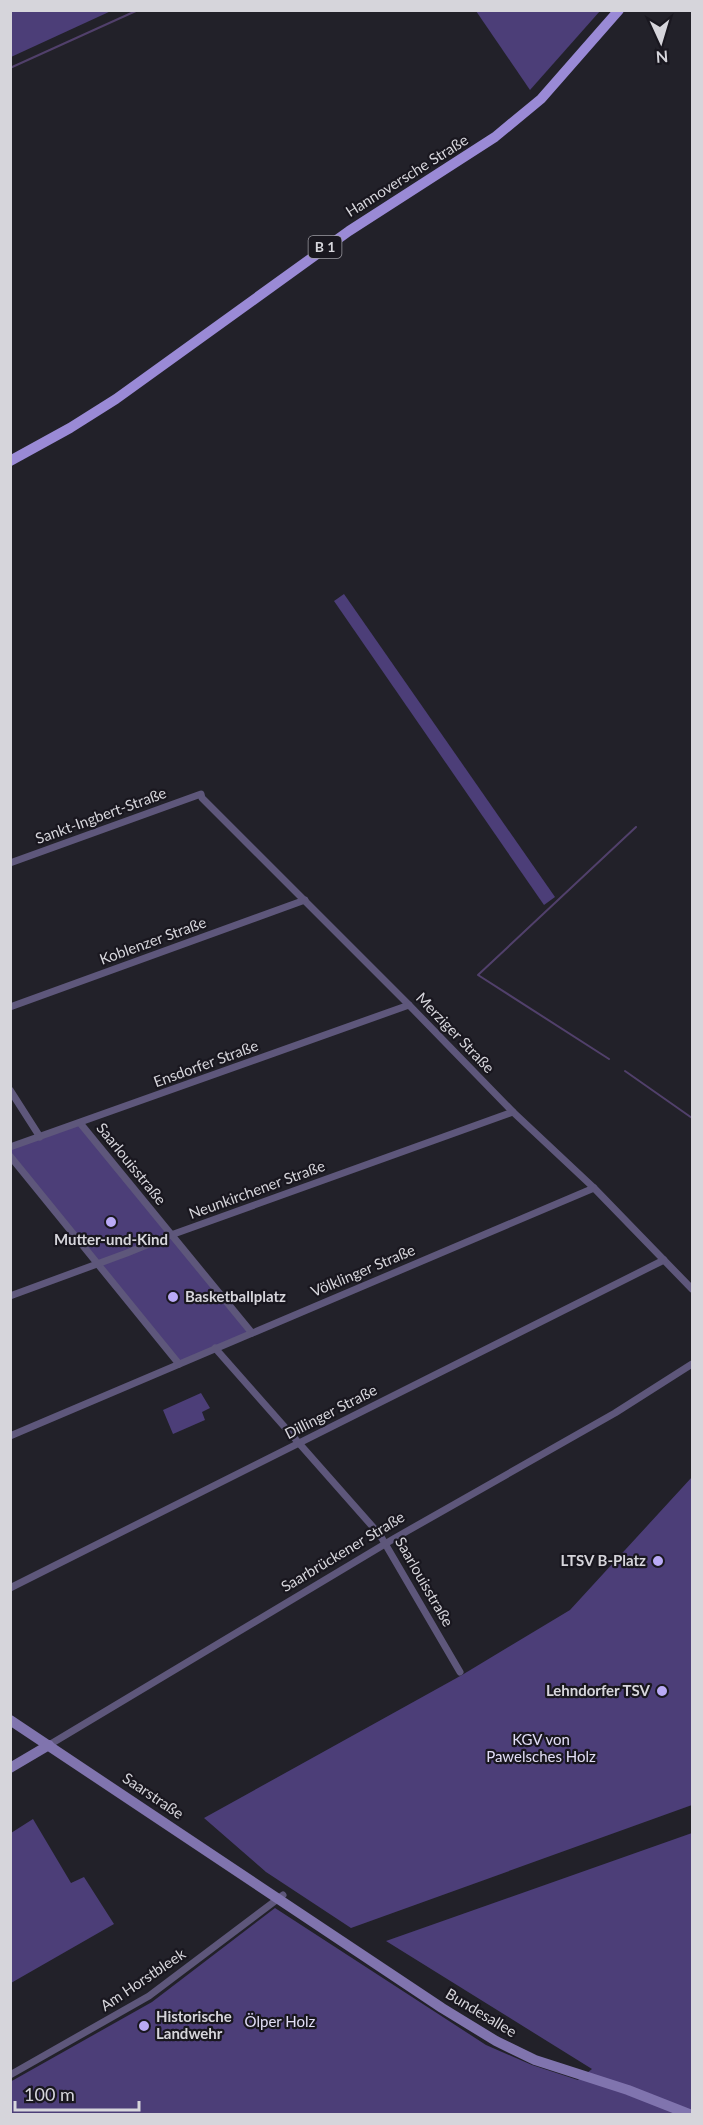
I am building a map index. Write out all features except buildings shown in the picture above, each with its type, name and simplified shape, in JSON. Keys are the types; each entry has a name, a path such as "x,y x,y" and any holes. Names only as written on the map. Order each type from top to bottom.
{"main road":[{"name":"Hannoversche Straße","path":"10,461 70,428 116,399 332,242 495,137 541,99 619,10"}],"street":[{"name":"Sankt-Ingbert-Straße","path":"10,863 201,794"},
{"name":"Merziger Straße","path":"201,794 202,798 513,1112 594,1188 693,1289"},
{"name":"Koblenzer Straße","path":"10,1007 305,900"},
{"name":"Ensdorfer Straße","path":"10,1147 409,1005"},
{"path":"10,1090 40,1137"},
{"name":"Neunkirchener Straße","path":"10,1296 171,1235 513,1112"},
{"name":"Saarlouisstraße","path":"80,1123 252,1333"},
{"path":"10,1156 179,1364"},
{"name":"Völklinger Straße","path":"10,1436 594,1188"},
{"name":"Dillinger Straße","path":"10,1588 664,1260"},
{"name":"Saarlouisstraße","path":"215,1348 380,1535 460,1672"},
{"name":"Saarbrückener Straße","path":"10,1768 386,1544 615,1413 693,1364"},
{"name":"Saarstraße","path":"10,1720 280,1896"},
{"name":"Am Horstbleek","path":"10,2075 149,1996 280,1896"},
{"name":"Bundesallee","path":"280,1896 442,2008 496,2041 535,2060 628,2090 689,2115"}],"green space":[{"path":"11,10 111,10 111,11 11,57"},
{"path":"476,11 600,11 530,90"},
{"path":"344,594 555,897 544,905 334,601"},
{"path":"80,1123 252,1333 179,1364 11,1156 10,1147"},
{"path":"201,1393 210,1408 202,1412 205,1420 173,1434 163,1410"},
{"name":"KGV von Pawelsches Holz","path":"692,1477 692,1805 351,1928 266,1872 204,1818 462,1675 570,1610"},
{"path":"33,1819 71,1883 84,1877 114,1924 11,1983 11,1833"},
{"name":"Ölper Holz","path":"692,1833 692,2114 11,2114 10,2082 152,2002 275,1908 486,2045 532,2065 578,2080 592,2069 386,1941"}],"waterway":[{"path":"10,68 138,10"},
{"path":"609,1059 478,975 636,827"},
{"path":"625,1071 692,1118"}],"place":[{"name":"Mutter-und-Kind","path":"111,1222"},
{"name":"Basketballplatz","path":"173,1297"},
{"name":"LTSV B-Platz","path":"658,1561"},
{"name":"Lehndorfer TSV","path":"662,1691"},
{"name":"Historische Landwehr","path":"144,2026"}]}
